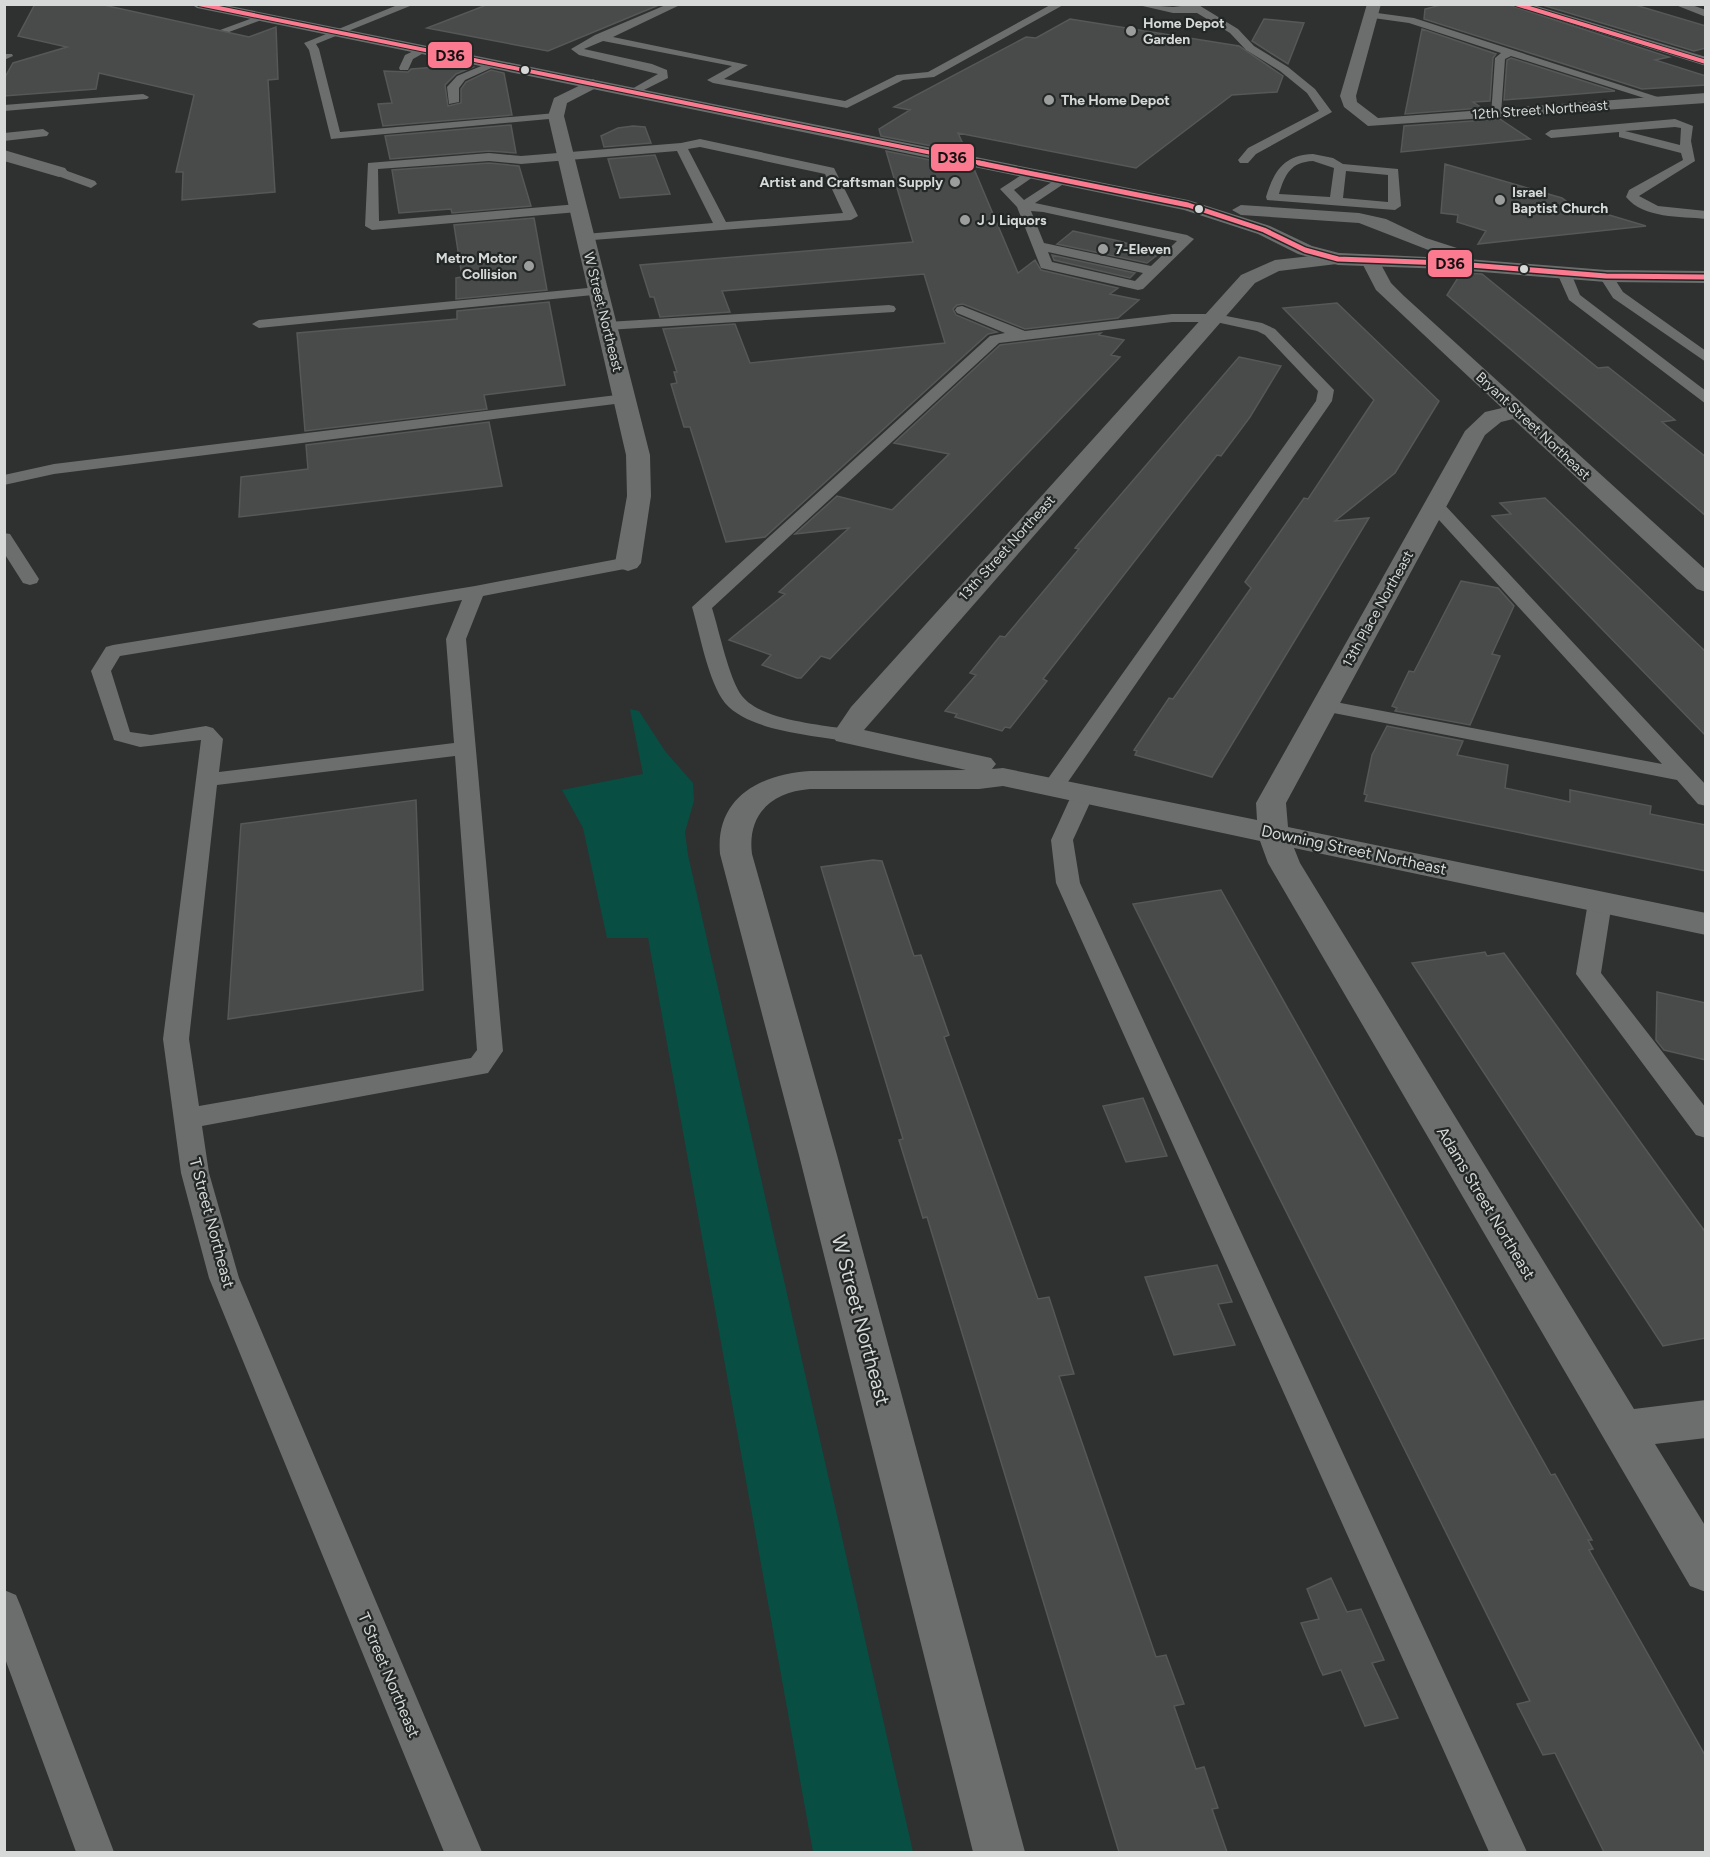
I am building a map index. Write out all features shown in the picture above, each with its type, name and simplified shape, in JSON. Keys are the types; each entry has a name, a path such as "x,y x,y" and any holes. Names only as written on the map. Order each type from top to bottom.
{"main road":[{"path":"197,4 232,7 262,18 1188,206 1278,236 1305,250 1338,259 1512,267 1606,276 1706,277"},
{"path":"1514,4 1706,62"},
{"path":"1544,4 1706,51"},
{"path":"1188,206 1298,214"},
{"path":"1278,236 1283,223 1298,214 1320,208 1373,221 1452,253 1512,267"},
{"path":"1402,261 1412,248 1411,238"}],"street":[{"name":"12th Street Northeast","path":"1372,10 1348,96 1350,104 1374,123 1706,98"},
{"path":"556,116 560,101 593,84"},
{"name":"W Street Northeast","path":"556,116 638,455 640,477 628,563"},
{"path":"4,155 59,172"},
{"name":"13th Street Northeast","path":"846,735 861,713 1216,318 1248,279 1258,260 1278,236"},
{"name":"13th Street Northeast","path":"1248,279 1271,267 1338,259"},
{"name":"Bryant Street Northeast","path":"1370,261 1376,274 1392,296 1706,584"},
{"name":"13th Place Northeast","path":"1273,833 1271,804 1478,427 1493,417 1517,411"},
{"path":"846,735 860,754 880,763 947,778"},
{"name":"Downing Street Northeast","path":"846,735 988,766 1003,777"},
{"name":"Downing Street Northeast","path":"759,796 776,786 800,780 947,778 978,782 1003,777 1706,924"},
{"name":"W Street Northeast","path":"759,796 747,807 736,825 736,854 818,1155 999,1852"},
{"name":"Adams Street Northeast","path":"1273,833 1284,863 1706,1570"},
{"path":"1621,1431 1706,1419"}],"lane":[{"path":"410,4 334,32 309,44 314,49 335,136 556,116"},
{"path":"634,92 660,79 663,72 652,66 576,50 581,45 678,4"},
{"path":"599,37 743,66 713,80 847,105 901,77 930,75 1060,4"},
{"path":"1139,4 1173,10 1194,8 1234,31 1250,48 1284,69 1311,91 1326,112 1252,151 1244,160"},
{"path":"1678,4 1706,14"},
{"path":"1372,10 1664,101"},
{"path":"225,30 262,18"},
{"path":"404,68 409,57 424,50"},
{"path":"1495,114 1500,58 1510,52"},
{"path":"453,102 453,87 461,78 495,64"},
{"path":"4,108 144,97"},
{"path":"1551,134 1681,124 1688,129 1684,141 1689,161 1634,193 1632,197 1638,203 1652,208 1706,215"},
{"path":"1606,129 1687,151"},
{"path":"4,137 43,133"},
{"path":"578,208 372,226 372,166 489,157 521,160 566,157 681,147 700,143 830,171 851,216 585,238"},
{"path":"681,147 721,226"},
{"path":"1315,158 1335,162 1340,167 1394,172 1395,206 1336,201 1320,208 1272,197 1285,166 1295,161 1315,158"},
{"path":"1336,201 1340,167"},
{"path":"59,172 91,184"},
{"path":"1023,206 1043,208 1187,239 1153,271 1038,246 1023,206 1006,189 1029,174"},
{"path":"1023,206 1061,180"},
{"path":"1564,273 1574,297 1706,399"},
{"path":"1606,276 1618,295 1706,358"},
{"path":"259,324 550,298 598,291"},
{"path":"607,326 889,309"},
{"path":"962,310 1024,336"},
{"path":"846,735 768,719 748,712 733,698 702,607 995,339 1172,318 1216,318 1262,327 1270,332 1326,390 1324,401 1053,787"},
{"path":"4,480 54,469 624,399"},
{"path":"1435,505 1706,799"},
{"path":"4,538 30,579"},
{"path":"188,1118 479,1065 490,1051 456,639 475,592 628,563"},
{"name":"T Street Northeast","path":"464,1852 224,1278 195,1173 176,1039 212,739 206,732 131,742 121,736 101,671 112,651 475,592"},
{"path":"1325,706 1684,776"},
{"path":"207,780 465,748"},
{"path":"1083,794 1062,840 1068,883 1508,1852"},
{"path":"1600,902 1588,974 1706,1128"},
{"path":"4,1608 95,1852"}],"green space":[{"path":"630,709 639,711 665,751 693,783 694,801 685,832 688,855 913,1852 813,1852 648,938 607,938 583,828 562,790 643,774"}],"building":[{"path":"35,4 99,4 249,37 276,27 278,79 268,80 275,192 182,200 183,172 176,172 194,95 99,73 96,89 4,96 4,79 13,63 67,47 18,36"},
{"path":"489,4 659,5 548,51 427,28"},
{"path":"1445,4 1506,4 1669,57 1655,60 1706,76 1706,85 1642,89 1424,19 1425,9"},
{"path":"1539,4 1632,4 1706,26 1706,48 1694,51"},
{"name":"The Home Depot","path":"1070,19 1239,46 1283,76 1277,92 1232,95 1136,168 958,133 967,153 881,136 879,129 910,110 894,107 1026,37 1036,38"},
{"path":"1264,19 1304,23 1288,64 1252,41"},
{"path":"1422,29 1496,54 1493,58 1490,101 1473,102 1482,108 1405,114"},
{"path":"1511,58 1615,91 1504,100 1507,60"},
{"path":"463,65 473,67 456,74 445,85 448,106 461,103 461,89 466,82 491,70 504,73 512,115 383,126 378,104 392,103 384,71 408,72 411,69"},
{"path":"1500,119 1530,139 1401,152 1404,126"},
{"path":"511,125 516,153 489,151 390,159 385,136"},
{"path":"645,127 651,143 604,147 601,136 618,128"},
{"path":"886,151 974,169 1018,273 1035,260 1041,270 1118,288 1110,294 1139,300 1118,318 1025,329 963,304 957,305 953,309 956,315 997,332 988,334 765,537 726,542 690,427 684,427 671,384 677,383 674,372 677,372 663,329 735,324 750,363 945,343 924,274 722,291 730,312 660,317 654,297 650,297 640,265 913,242"},
{"path":"655,155 670,194 620,198 608,159"},
{"path":"489,163 519,166 531,206 452,213 451,209 399,213 392,170"},
{"path":"1445,164 1562,198 1569,203 1646,226 1478,244 1486,231 1457,222 1458,215 1441,213"},
{"path":"534,218 547,290 456,299 456,278 462,277 454,225"},
{"name":"7-Eleven","path":"1073,231 1160,253 1147,263 1057,244"},
{"path":"1052,255 1135,273 1130,278 1054,260"},
{"path":"1461,273 1482,274 1598,368 1608,367 1675,420 1662,422 1706,457 1706,516 1447,295"},
{"path":"549,302 565,385 484,395 487,409 305,431 297,333 457,319 457,311"},
{"path":"1337,303 1439,401 1395,473 1335,521 1369,518 1212,777 1135,755 1137,751 1134,750 1169,698 1173,699 1251,588 1245,582 1304,498 1308,499 1374,400 1283,308"},
{"path":"1101,333 1099,335 1124,340 1111,355 1120,357 830,659 821,656 801,678 797,678 762,665 771,655 729,640 785,594 779,592 849,528 795,534 837,496 892,510 949,454 894,443 1000,345"},
{"path":"1239,357 1281,366 1250,417 1221,456 1217,455 1043,679 1047,681 1010,728 1005,727 1002,731 955,717 957,714 945,711 976,675 970,673 1000,636 1005,637 1079,549 1075,548"},
{"path":"489,422 502,486 239,517 241,477 308,469 306,445"},
{"path":"1545,498 1706,652 1706,736 1492,516 1511,514 1500,503"},
{"path":"1461,581 1498,588 1514,606 1492,654 1500,656 1470,725 1395,711 1397,708 1392,706 1409,671 1414,672"},
{"path":"1387,726 1463,741 1457,755 1508,765 1505,788 1570,802 1570,790 1651,806 1650,814 1706,825 1706,871 1365,801 1367,795 1364,794 1372,755"},
{"path":"416,800 423,990 228,1019 241,824"},
{"path":"873,860 882,861 914,956 921,955 949,1035 944,1037 1038,1299 1049,1297 1074,1374 1059,1376 1156,1657 1166,1655 1184,1704 1174,1706 1196,1769 1204,1767 1218,1808 1212,1809 1227,1852 1119,1852 927,1217 923,1218 899,1140 903,1139 821,867"},
{"path":"1221,890 1551,1475 1555,1474 1592,1540 1588,1540 1593,1549 1589,1550 1706,1757 1706,1852 1604,1852 1555,1753 1543,1755 1517,1704 1530,1701 1133,904"},
{"path":"1485,952 1487,956 1504,953 1706,1233 1706,1338 1663,1346 1412,963"},
{"path":"1657,992 1706,1003 1706,1060 1664,1050 1656,1040"},
{"path":"1143,1098 1167,1156 1126,1162 1103,1106"},
{"path":"1217,1265 1232,1302 1218,1304 1235,1345 1174,1355 1145,1277"},
{"path":"1331,1578 1347,1612 1361,1609 1384,1660 1372,1663 1398,1718 1365,1726 1341,1670 1323,1675 1320,1669 1301,1623 1319,1619 1307,1589"}],"transit line":[{"name":"D36","path":"199,4 1188,205 1264,230 1305,250 1338,259 1445,263 1606,276 1706,277"},
{"name":"D36","path":"1516,4 1706,62"}],"place":[{"name":"Home Depot Garden","path":"1131,31"},
{"name":"The Home Depot","path":"1049,100"},
{"name":"Artist and Craftsman Supply","path":"955,182"},
{"name":"Israel Baptist Church","path":"1500,200"},
{"name":"J J Liquors","path":"965,220"},
{"name":"7-Eleven","path":"1103,249"},
{"name":"Metro Motor Collision","path":"529,266"}]}
